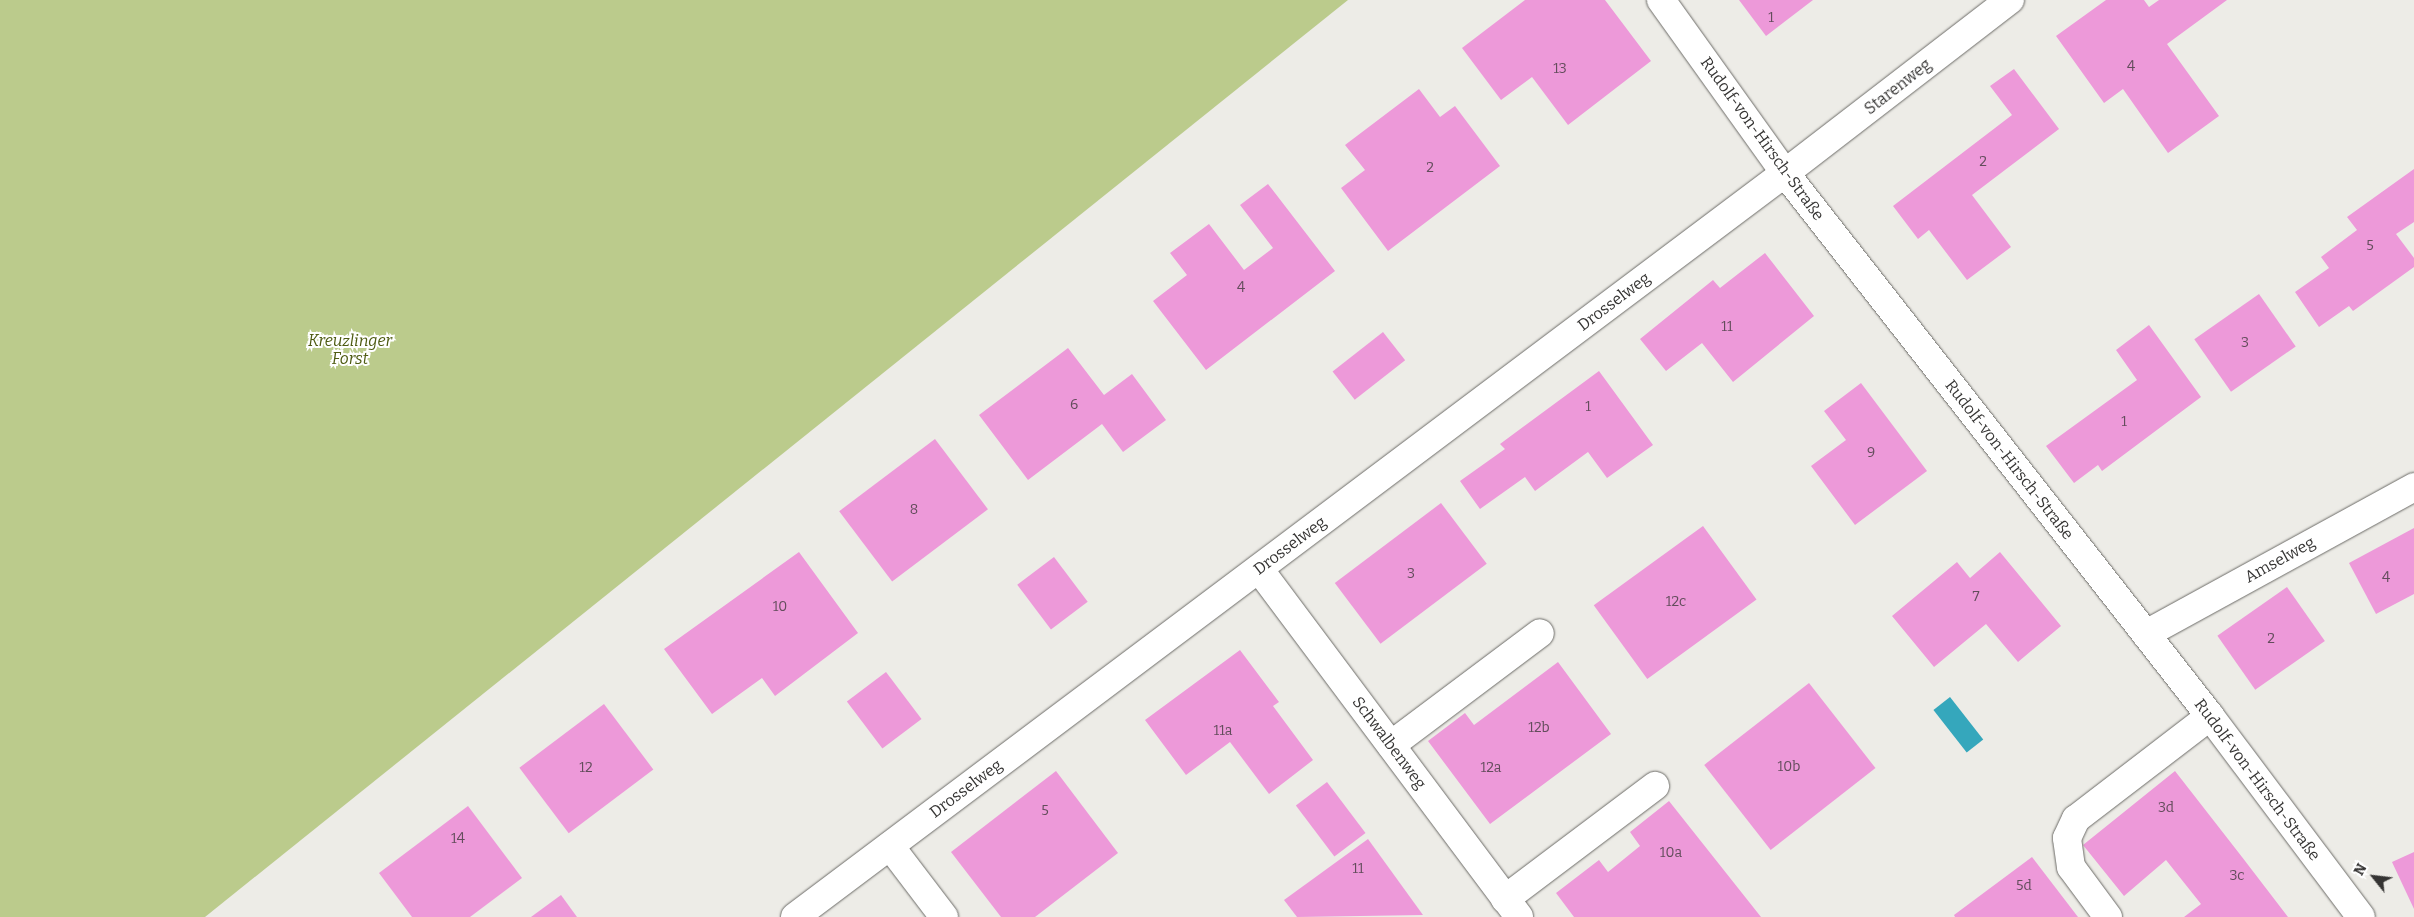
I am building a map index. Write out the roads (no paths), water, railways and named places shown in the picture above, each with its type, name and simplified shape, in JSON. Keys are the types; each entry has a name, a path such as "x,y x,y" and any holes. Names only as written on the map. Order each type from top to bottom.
{"street":[{"name":"Rudolf-von-Hirsch-Straße","path":"1661,0 1785,173 2210,716 2361,917"},
{"name":"Starenweg","path":"1785,173 2010,0"},
{"name":"Drosselweg","path":"794,917 1259,570 1785,173"},
{"name":"Amselweg","path":"2146,634 2414,487"},
{"name":"Schwalbenweg","path":"1259,570 1512,908"},
{"path":"1391,746 1540,633"},
{"path":"2108,917 2071,867 2067,838 2076,819 2210,716"},
{"path":"1512,908 1655,786"},
{"path":"890,846 944,917"}],"water":[{"path":"1950,697 1983,740 1967,752 1933,710"}],"park label":[{"name":"Kreuzlinger Forst","path":"350,350"}]}
